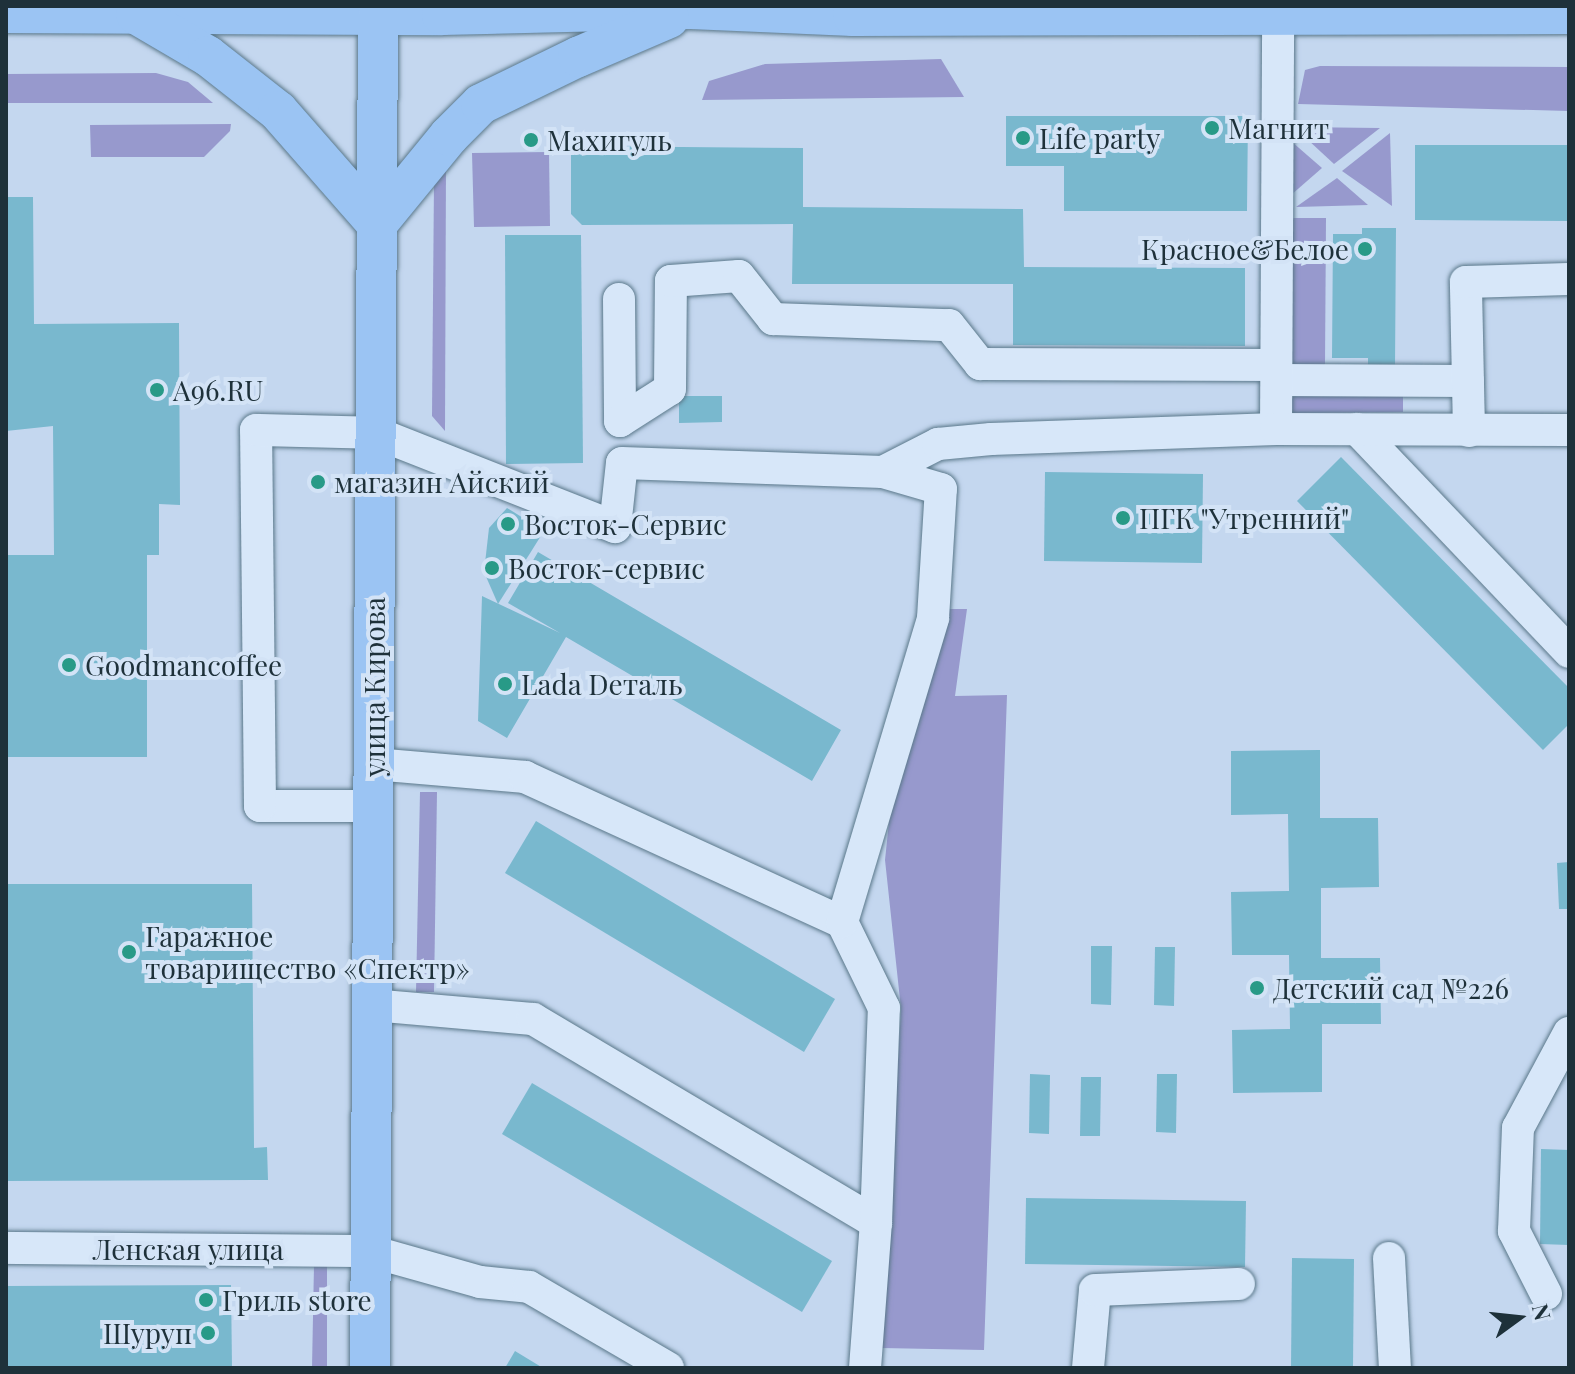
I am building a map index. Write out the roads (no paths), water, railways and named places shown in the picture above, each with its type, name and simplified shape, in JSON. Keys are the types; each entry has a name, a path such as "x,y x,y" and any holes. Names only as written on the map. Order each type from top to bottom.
{"main road":[{"path":"133,13 208,56 278,111 377,224 449,136 481,104 578,57 691,9"},
{"path":"6,13 691,9 1569,14"},
{"name":"улица Кирова","path":"370,1368 378,10"}],"street":[{"path":"1262,13 1276,429"},
{"path":"620,421 670,389 671,281 739,276 773,319 949,325 980,364 1468,381"},
{"path":"1469,431 1466,282 1569,279"},
{"path":"373,806 260,806 256,430 376,433 615,527 622,463 619,299"},
{"path":"883,472 938,444 1276,429 1569,430"},
{"path":"1357,429 1569,652"},
{"path":"622,463 883,472 941,489 933,618 842,922"},
{"path":"374,764 525,777 842,922 884,1008 876,1223 865,1368"},
{"path":"372,1005 533,1019 876,1223"},
{"path":"1546,1294 1514,1231 1518,1128 1569,1033"},
{"name":"Ленская улица","path":"6,1248 370,1251 480,1282 529,1287 668,1368"},
{"path":"1389,1258 1395,1368"},
{"path":"1088,1368 1095,1290 1239,1284"}],"place":[{"name":"Магнит","path":"1212,128"},
{"name":"Life party","path":"1023,138"},
{"name":"Махигуль","path":"531,140"},
{"name":"Красное&Белое","path":"1365,249"},
{"name":"А96.RU","path":"157,390"},
{"name":"магазин Айский","path":"318,482"},
{"name":"ПГК \"Утренний\"","path":"1123,518"},
{"name":"Восток-Сервис","path":"508,524"},
{"name":"Восток-сервис","path":"492,568"},
{"name":"Goodmancoffee","path":"69,665"},
{"name":"Lada Dеталь","path":"505,684"},
{"name":"Гаражное товарищество «Спектр»","path":"129,952"},
{"name":"Детский сад №226","path":"1257,988"},
{"name":"Гриль store","path":"206,1300"},
{"name":"Шуруп","path":"208,1333"}]}
